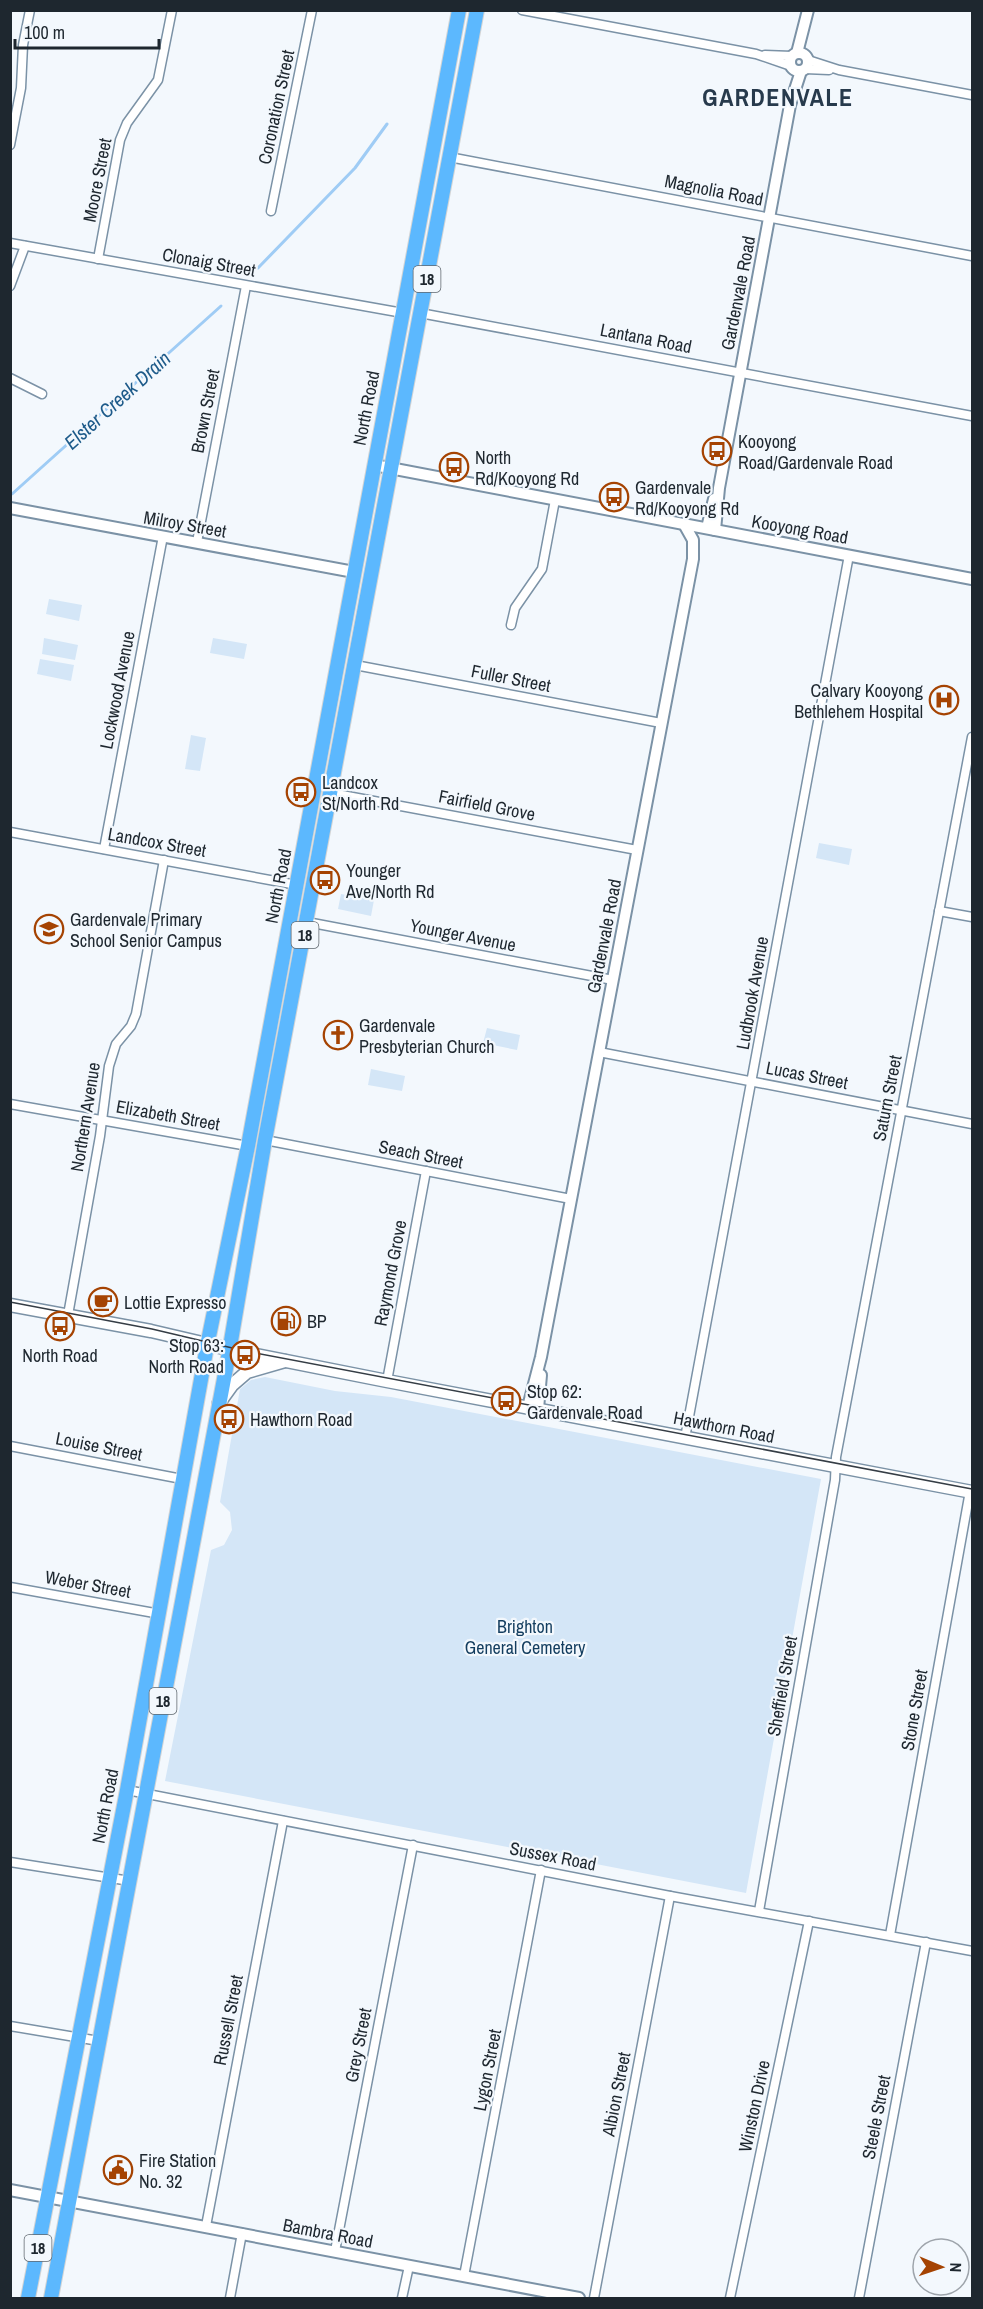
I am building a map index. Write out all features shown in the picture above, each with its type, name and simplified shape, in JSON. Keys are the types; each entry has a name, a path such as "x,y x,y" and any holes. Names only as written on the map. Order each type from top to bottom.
{"highway":[{"name":"North Road","path":"28,2298 127,1790 207,1343 248,1146 459,10"},
{"name":"North Road","path":"51,2298 230,1349 265,1140 477,10"},
{"path":"445,87 462,89"},
{"path":"326,726 343,729"},
{"path":"219,1284 241,1287"},
{"path":"66,2111 86,2115"}],"main road":[{"name":"Hawthorn Road","path":"10,1305 387,1381 971,1492"},
{"path":"219,1403 232,1385 247,1372 286,1361"}],"street":[{"path":"10,145 21,88 23,45 30,10"},
{"name":"Moore Street","path":"98,259 120,140 127,123 158,80 172,10"},
{"name":"Coronation Street","path":"271,211 312,10"},
{"path":"522,10 972,95"},
{"name":"Gardenvale Road","path":"711,529 808,14"},
{"name":"Magnolia Road","path":"449,157 972,256"},
{"name":"Clonaig Street","path":"10,243 403,313"},
{"path":"10,286 25,246"},
{"name":"Brown Street","path":"197,542 246,286"},
{"name":"Lantana Road","path":"420,313 972,416"},
{"path":"10,378 42,394"},
{"name":"Kooyong Road","path":"374,465 972,579"},
{"path":"511,625 515,608 542,569 555,500"},
{"name":"Milroy Street","path":"10,508 354,572"},
{"name":"Gardenvale Road","path":"533,1408 570,1199 693,559 693,540 684,524"},
{"name":"Lockwood Avenue","path":"104,849 163,536"},
{"name":"Ludbrook Avenue","path":"686,1438 849,555"},
{"name":"Fuller Street","path":"355,665 661,723"},
{"name":"Saturn Street","path":"836,1467 972,737"},
{"name":"Fairfield Grove","path":"331,793 637,850"},
{"name":"Landcox Street","path":"10,832 297,885"},
{"name":"Northern Avenue","path":"68,1315 104,1091 113,1050 131,1026 136,1014 164,860"},
{"path":"939,911 972,917"},
{"name":"Younger Avenue","path":"307,922 613,980"},
{"name":"Lucas Street","path":"599,1052 972,1124"},
{"name":"Elizabeth Street","path":"10,1104 248,1146"},
{"name":"Seach Street","path":"265,1140 570,1199"},
{"name":"Raymond Grove","path":"387,1381 426,1171"},
{"name":"Louise Street","path":"10,1446 182,1479"},
{"name":"Sheffield Street","path":"759,1911 836,1467"},
{"name":"Stone Street","path":"890,1935 971,1492"},
{"name":"Weber Street","path":"10,1587 159,1614"},
{"name":"Sussex Road","path":"127,1790 670,1896 972,1951"},
{"name":"Russell Street","path":"206,2226 283,1821"},
{"name":"Grey Street","path":"335,2252 413,1845"},
{"path":"10,1862 130,1881"},
{"name":"Lygon Street","path":"464,2276 542,1870"},
{"name":"Albion Street","path":"594,2298 670,1896"},
{"name":"Winston Drive","path":"730,2298 809,1921"},
{"name":"Steele Street","path":"859,2298 926,1942"},
{"path":"10,2026 99,2041"},
{"name":"Bambra Road","path":"10,2190 576,2298"},
{"path":"230,2298 242,2233"},
{"path":"402,2298 409,2266"}],"green space":[{"path":"49,599 82,605 79,621 46,614"},
{"path":"44,638 78,645 75,660 42,654"},
{"path":"213,638 247,644 244,659 210,653"},
{"path":"40,659 74,665 71,681 37,674"},
{"path":"191,735 206,738 200,771 185,769"},
{"path":"819,843 852,849 849,865 816,858"},
{"path":"341,894 374,900 371,916 338,909"},
{"path":"487,1028 520,1035 517,1050 483,1043"},
{"path":"371,1069 405,1076 402,1091 368,1085"},
{"name":"Brighton General Cemetery","path":"265,1377 335,1391 391,1397 821,1479 746,1893 165,1781 211,1550 224,1545 232,1530 230,1512 220,1502 240,1389 251,1380"}],"waterway":[{"name":"Elster Creek Drain","path":"258,268 355,168 387,124"},
{"name":"Elster Creek Drain","path":"12,494 221,306"}],"tram line":[{"path":"10,1302 152,1329 245,1351 972,1489"}],"place":[{"name":"Kooyong Road/Gardenvale Road","path":"717,451"},
{"name":"North Rd/Kooyong Rd","path":"454,467"},
{"name":"Gardenvale Rd/Kooyong Rd","path":"614,497"},
{"name":"Calvary Kooyong Bethlehem Hospital","path":"944,700"},
{"name":"Landcox St/North Rd","path":"301,792"},
{"name":"Younger Ave/North Rd","path":"325,880"},
{"name":"Gardenvale Primary School Senior Campus","path":"49,929"},
{"name":"Gardenvale Presbyterian Church","path":"338,1035"},
{"name":"Lottie Expresso","path":"103,1302"},
{"name":"BP","path":"286,1321"},
{"name":"North Road","path":"60,1326"},
{"name":"Stop 63: North Road","path":"245,1355"},
{"name":"Stop 62: Gardenvale Road","path":"506,1401"},
{"name":"Hawthorn Road","path":"229,1419"},
{"name":"Fire Station No. 32","path":"118,2170"}],"district":[{"name":"GARDENVALE","path":"778,97"}]}
